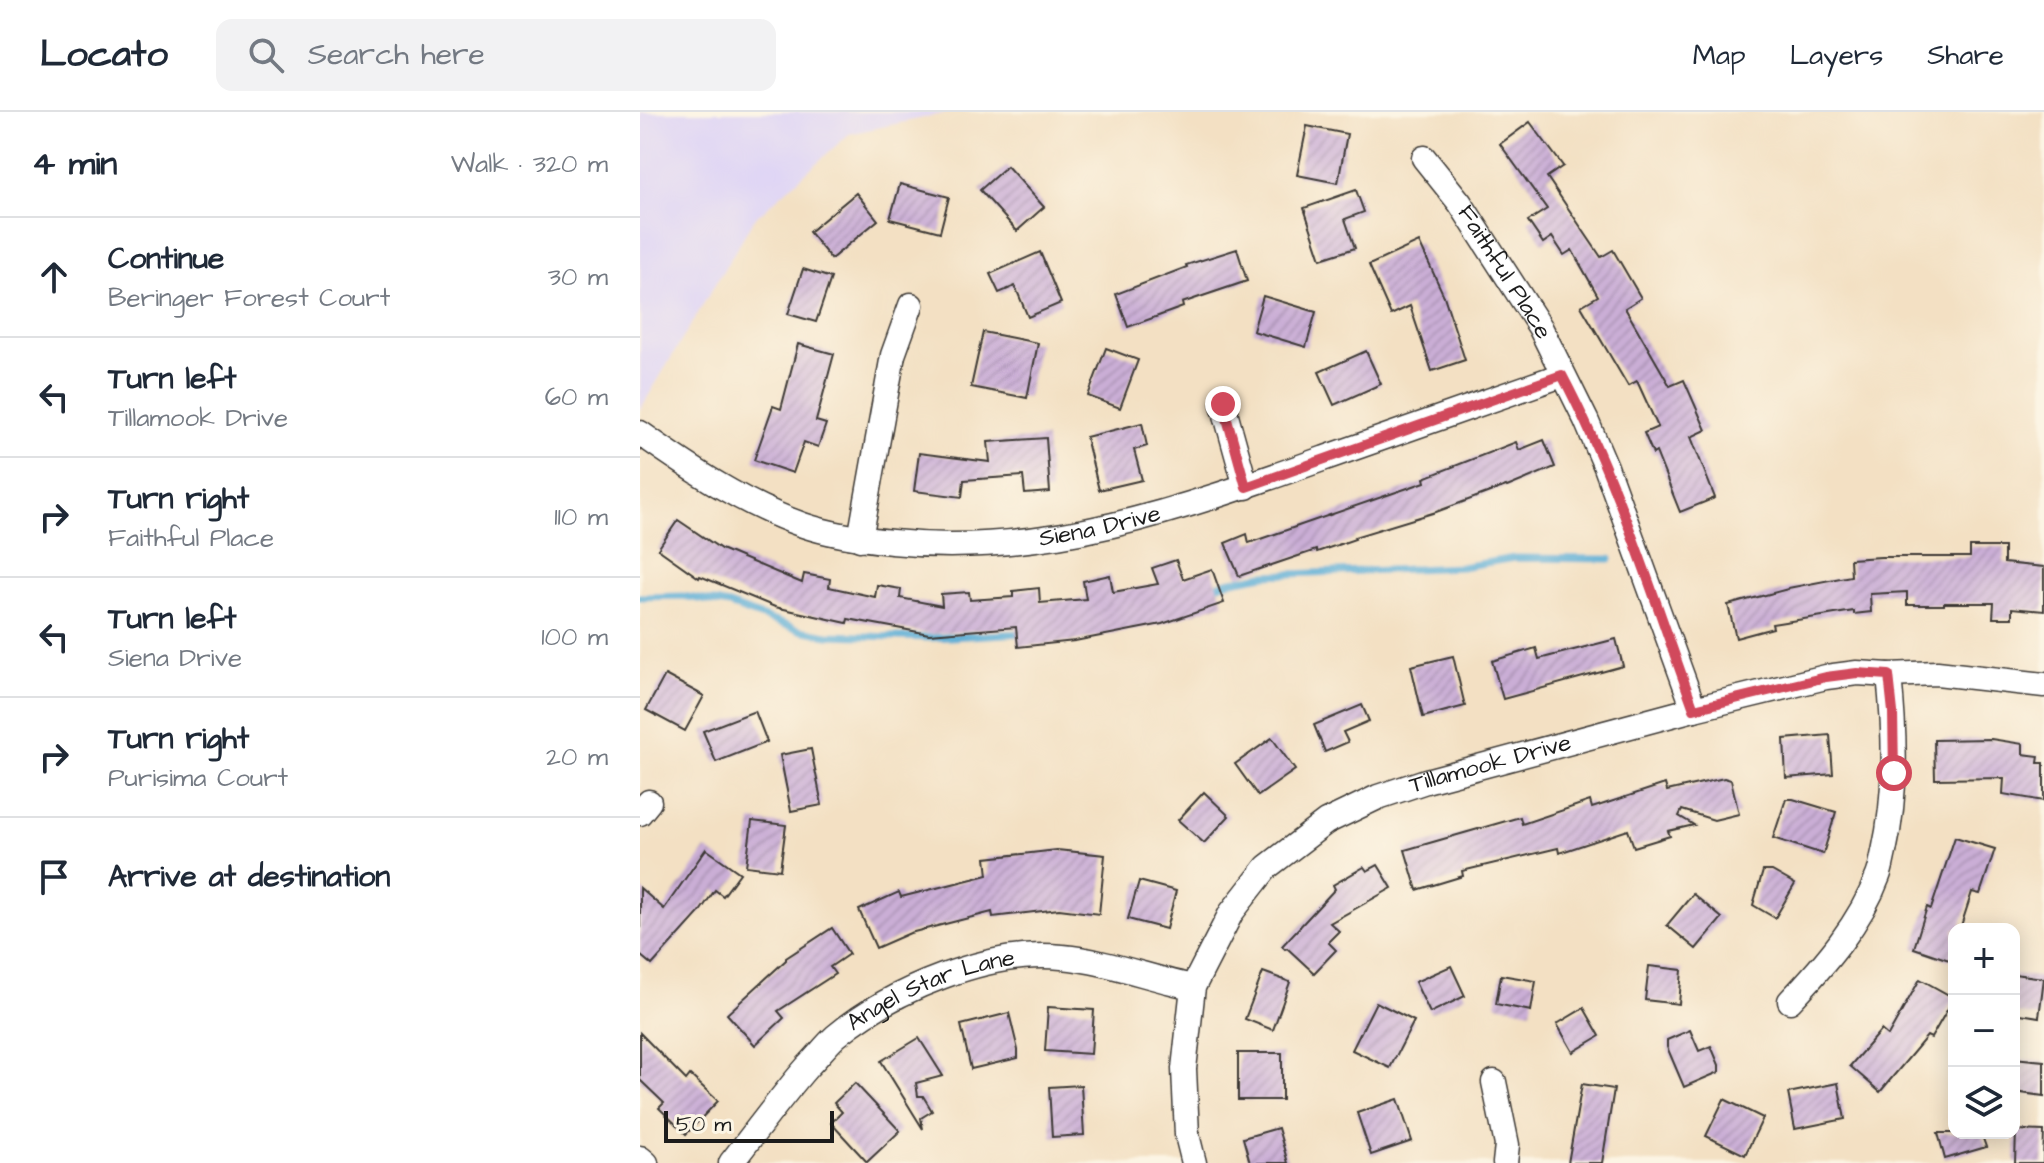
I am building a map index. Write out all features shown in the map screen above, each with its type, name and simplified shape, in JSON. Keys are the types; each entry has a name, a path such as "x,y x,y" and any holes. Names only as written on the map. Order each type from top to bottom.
{"street":[{"name":"Faithful Place","path":"1424,158 1460,203 1506,271 1540,327 1586,420 1694,709"},
{"path":"860,539 893,355 911,305"},
{"name":"Siena Drive","path":"640,433 704,477 770,512 805,526 860,539 927,546 1001,544 1064,536 1140,519 1246,487 1562,375"},
{"path":"1223,404 1246,487"},
{"name":"Tillamook Drive","path":"1194,1163 1187,1135 1184,1069 1193,987 1231,913 1267,867 1326,822 1378,797 1426,781 1826,677 1857,673 1937,673 2044,685"},
{"path":"1790,1001 1840,944 1879,875 1889,829 1894,773 1889,675"},
{"name":"Angel Star Lane","path":"731,1163 791,1086 835,1037 881,1006 931,981 983,964 1050,956 1086,960 1193,987"},
{"path":"1494,1082 1507,1145 1505,1163"},
{"path":"640,1158 646,1163"}],"shaded area":[{"path":"640,112 951,112 849,134 754,219 640,410"}],"building":[{"path":"1530,122 1563,166 1547,177 1601,257 1613,250 1641,298 1625,308 1670,386 1684,380 1706,430 1691,437 1715,498 1680,512 1656,452 1653,454 1644,433 1658,427 1637,381 1628,386 1581,306 1598,296 1572,250 1564,255 1552,237 1543,243 1528,221 1547,209 1500,144"},
{"path":"1307,126 1347,134 1338,183 1297,175"},
{"path":"1007,166 1044,207 1017,231 980,190"},
{"path":"900,184 949,197 940,232 890,219"},
{"path":"1356,190 1364,212 1345,219 1355,248 1321,259 1304,208"},
{"path":"856,193 878,220 831,259 809,232"},
{"path":"1419,242 1444,296 1465,360 1432,371 1410,306 1391,315 1369,265"},
{"path":"1237,249 1247,281 1182,303 1183,307 1128,327 1116,294 1186,265"},
{"path":"1040,252 1061,303 1028,317 1015,286 999,293 990,274"},
{"path":"803,269 831,278 816,322 788,314"},
{"path":"1263,296 1316,312 1306,347 1253,331"},
{"path":"983,332 1038,343 1027,398 971,387"},
{"path":"798,344 834,354 816,421 826,424 818,447 804,442 793,473 754,460 773,406 781,409"},
{"path":"1106,348 1138,360 1120,408 1088,396"},
{"path":"1366,351 1381,384 1334,405 1319,372"},
{"path":"1142,423 1147,446 1134,450 1142,480 1099,490 1086,437"},
{"path":"1046,438 1050,492 1025,494 1023,476 964,480 962,497 914,491 919,453 990,462 988,442"},
{"path":"1544,440 1555,467 1507,487 1317,552 1239,576 1225,543 1247,534 1249,543 1425,482 1424,478 1516,442 1519,450"},
{"path":"678,520 721,549 802,583 804,574 830,579 829,587 875,597 877,585 901,589 900,598 942,606 941,594 969,592 970,600 1013,597 1013,591 1039,588 1040,603 1086,599 1083,581 1110,575 1113,592 1158,584 1152,568 1176,560 1183,579 1212,569 1224,603 1162,624 1075,641 1018,647 1016,627 929,634 848,619 847,623 775,607 699,578 658,549"},
{"path":"1970,547 2004,547 2004,563 2044,567 2044,611 2012,608 2012,618 1993,618 1994,603 1907,605 1907,592 1870,594 1871,612 1854,614 1854,611 1772,624 1773,628 1736,638 1728,605 1788,588 1851,576 1850,559 1970,557"},
{"path":"1616,639 1623,666 1503,699 1492,661 1536,648 1539,659"},
{"path":"1453,656 1465,706 1423,717 1411,666"},
{"path":"665,675 704,696 685,731 646,710"},
{"path":"1362,705 1369,721 1343,732 1348,742 1325,752 1314,725"},
{"path":"755,711 767,742 716,762 703,731"},
{"path":"1830,735 1833,774 1786,778 1784,739"},
{"path":"1272,738 1295,770 1258,796 1235,764"},
{"path":"1991,739 2023,744 2023,754 2039,756 2038,763 2044,763 2044,801 2003,794 2004,778 1935,779 1934,740"},
{"path":"811,749 822,805 791,811 780,755"},
{"path":"1724,778 1731,780 1739,814 1714,820 1682,810 1679,816 1694,825 1668,831 1670,836 1634,847 1628,830 1559,853 1558,848 1462,871 1463,876 1417,890 1405,850 1520,817 1522,824 1590,801 1592,808 1665,784 1667,791"},
{"path":"1204,792 1229,816 1204,843 1178,820"},
{"path":"1786,799 1836,812 1823,854 1773,838"},
{"path":"752,821 786,825 780,870 746,866"},
{"path":"1955,837 1995,849 1980,894 1972,892 1962,923 1948,923 1948,960 1914,948 1927,907 1931,909"},
{"path":"706,849 740,873 723,896 715,890 699,913 652,965 640,955 640,888 664,909"},
{"path":"1057,850 1105,855 1099,914 1059,909 993,917 992,912 910,933 876,948 859,910 899,892 901,897 988,875 986,858"},
{"path":"1378,865 1392,888 1330,923 1339,931 1328,942 1336,950 1314,973 1282,946 1335,889 1333,885 1364,867 1367,871"},
{"path":"1763,871 1772,871 1795,884 1775,918 1753,905"},
{"path":"1139,881 1176,891 1166,929 1128,919"},
{"path":"1693,894 1722,918 1696,949 1667,925"},
{"path":"832,928 849,954 830,967 835,974 778,1011 784,1018 755,1045 727,1014 786,958"},
{"path":"1451,966 1465,996 1430,1013 1415,982"},
{"path":"1649,966 1682,970 1679,1004 1645,1000"},
{"path":"1263,972 1290,982 1273,1030 1245,1019"},
{"path":"1501,975 1536,981 1531,1011 1496,1004"},
{"path":"2020,975 2044,978 2039,1017 2020,1014"},
{"path":"1920,979 1948,995 1948,1008 1931,1038 1927,1036 1880,1092 1850,1066 1881,1030 1888,1036"},
{"path":"1376,1002 1414,1021 1390,1068 1352,1050"},
{"path":"1048,1007 1094,1010 1091,1054 1045,1051"},
{"path":"1584,1008 1600,1036 1573,1052 1557,1024"},
{"path":"1009,1013 1018,1058 971,1069 961,1025"},
{"path":"1690,1030 1699,1051 1711,1046 1719,1072 1684,1087 1667,1040"},
{"path":"640,1033 686,1080 690,1075 718,1101 686,1134 659,1108 664,1103 640,1080"},
{"path":"919,1038 943,1076 916,1083 918,1096 923,1096 932,1111 921,1118 923,1129 881,1061"},
{"path":"1238,1053 1282,1053 1282,1100 1238,1100"},
{"path":"2020,1059 2044,1061 2044,1096 2020,1093"},
{"path":"855,1083 900,1131 867,1162 831,1123 842,1112 834,1103"},
{"path":"1838,1083 1845,1119 1795,1129 1788,1093"},
{"path":"1582,1084 1614,1089 1602,1163 1568,1163"},
{"path":"1081,1085 1084,1135 1052,1137 1049,1087"},
{"path":"1398,1099 1412,1141 1371,1155 1357,1113"},
{"path":"1724,1099 1763,1118 1745,1155 1706,1136"},
{"path":"1278,1128 1288,1163 1250,1163 1243,1138"},
{"path":"2020,1130 2044,1131 2043,1163 2015,1163 2016,1139 2020,1139"},
{"path":"1938,1133 1948,1133 1948,1139 1983,1139 1986,1147 1945,1159"}],"waterway":[{"path":"1211,588 1264,575 1461,567 1514,558 1610,559"},
{"path":"640,597 683,596 729,605 799,630 828,635 931,638 1025,633"}],"route":[{"path":"1223,404 1246,487 1562,375 1606,467 1694,709 1826,677 1857,673 1889,675 1894,773"}]}
